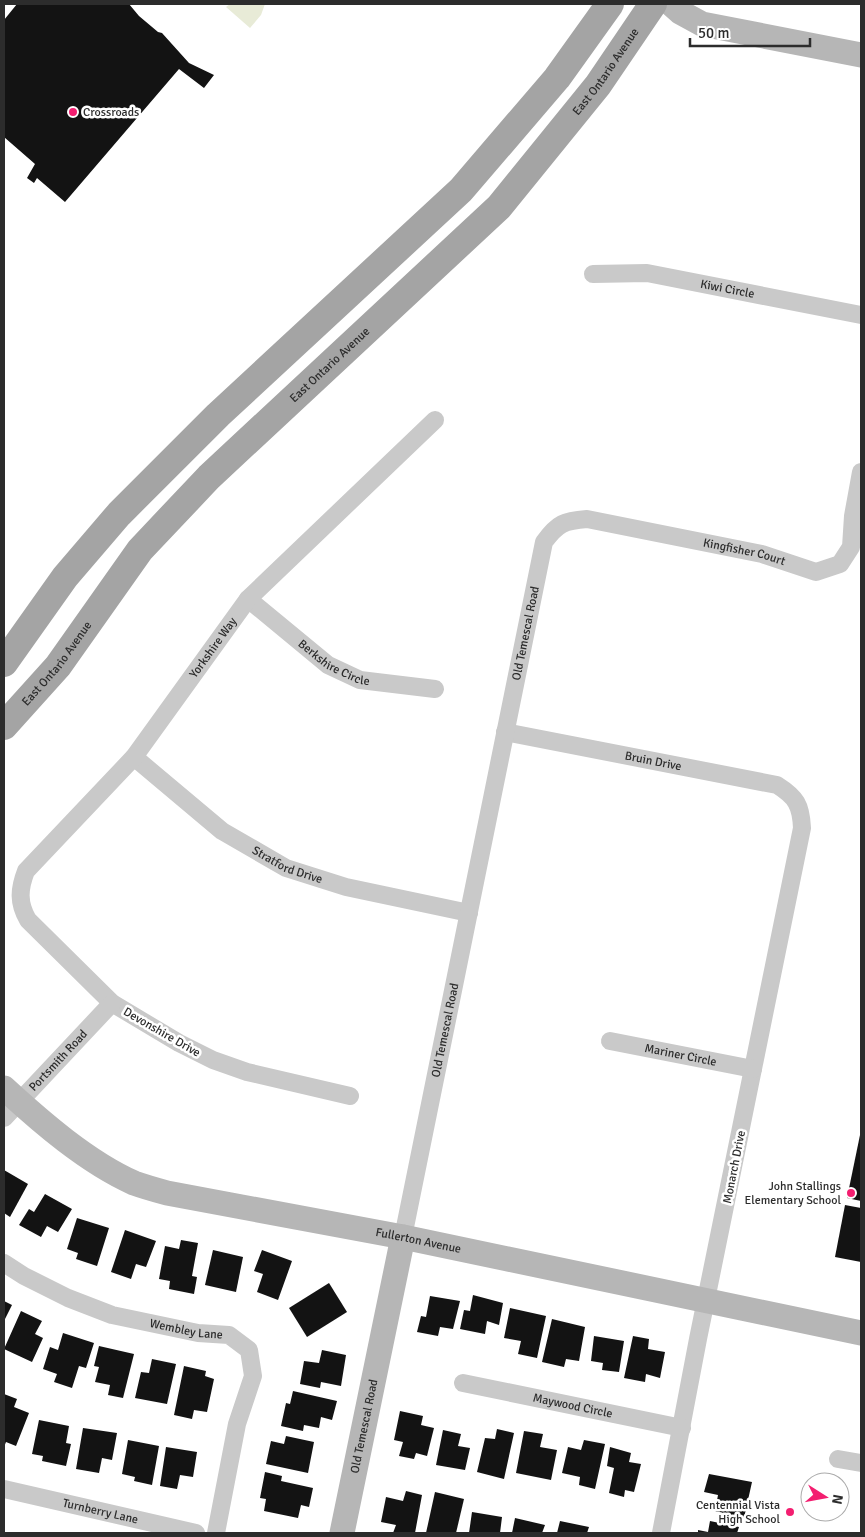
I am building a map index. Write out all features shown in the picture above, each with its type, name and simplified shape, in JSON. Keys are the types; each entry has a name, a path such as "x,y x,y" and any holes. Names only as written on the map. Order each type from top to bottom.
{"main road":[{"path":"4,663 65,577 119,514 218,415 461,190 557,78 610,4"},
{"name":"East Ontario Avenue","path":"4,726 58,666 140,550 209,477 500,207 598,85 653,4"},
{"path":"672,4 680,12 702,24 861,55"},
{"name":"Fullerton Avenue","path":"9,1102 100,1164 134,1183 167,1193 404,1238 861,1333"},
{"name":"Old Temescal Road","path":"342,1533 404,1238"}],"street":[{"name":"Kiwi Circle","path":"593,274 647,273 861,315"},
{"name":"Yorkshire Way","path":"20,898 21,884 26,871 134,757 248,599 436,420"},
{"name":"Kingfisher Court","path":"554,529 569,520 587,519 762,554 816,572 840,564 851,547 852,516 861,472"},
{"name":"Old Temescal Road","path":"404,1238 540,559 544,542 554,529"},
{"name":"Berkshire Circle","path":"248,599 328,665 360,680 436,689"},
{"name":"Bruin Drive","path":"505,732 777,785 787,791 796,801"},
{"name":"Stratford Drive","path":"134,757 222,831 286,868 346,887 469,913"},
{"name":"Monarch Drive","path":"661,1533 698,1339 802,828 802,814 796,801"},
{"name":"Devonshire Drive","path":"20,898 22,909 28,920 112,1003 179,1043 213,1060 247,1072 350,1096"},
{"name":"Portsmith Road","path":"9,1102 112,1003"},
{"name":"Mariner Circle","path":"610,1041 753,1069"},
{"name":"Wembley Lane","path":"4,1263 24,1276 68,1298 112,1315 198,1333 229,1335 249,1350 253,1376 237,1424 216,1533"},
{"name":"Maywood Circle","path":"463,1383 682,1428"},
{"path":"838,1459 861,1464"},
{"name":"Turnberry Lane","path":"4,1489 196,1533"}],"green space":[{"path":"230,4 265,4 261,15 250,28 226,7"}],"building":[{"name":"Crossroads","path":"17,4 129,4 139,16 158,32 162,33 189,63 214,75 204,88 179,69 65,202 37,178 34,183 27,178 35,164 4,137 4,20"},
{"path":"861,1135 861,1201 847,1198"},
{"path":"4,1170 28,1184 10,1217 4,1213"},
{"path":"45,1194 72,1209 58,1232 47,1226 41,1237 19,1225 29,1209 34,1212"},
{"path":"845,1205 861,1208 861,1262 835,1257"},
{"path":"77,1218 109,1228 97,1266 76,1259 78,1253 67,1249"},
{"path":"125,1230 156,1241 146,1267 136,1264 131,1279 111,1272"},
{"path":"181,1240 198,1243 192,1276 197,1277 194,1294 169,1289 170,1281 159,1279 165,1246 179,1249"},
{"path":"213,1250 243,1257 236,1292 205,1285"},
{"path":"262,1250 292,1261 278,1300 257,1292 263,1274 254,1271"},
{"path":"329,1283 347,1312 307,1337 289,1308"},
{"path":"473,1295 503,1303 499,1325 487,1321 485,1334 460,1329 464,1310 470,1311"},
{"path":"430,1296 460,1301 453,1329 440,1327 438,1336 417,1332 421,1316 426,1317"},
{"path":"4,1301 12,1305 4,1321"},
{"path":"510,1308 546,1316 537,1358 518,1354 521,1341 504,1338"},
{"path":"21,1311 42,1321 35,1334 43,1338 32,1362 4,1349"},
{"path":"552,1319 585,1327 579,1361 566,1359 564,1367 542,1362"},
{"path":"63,1333 94,1343 86,1368 79,1366 72,1388 54,1382 57,1374 43,1369 50,1347 58,1350"},
{"path":"594,1336 624,1341 619,1372 602,1370 603,1363 591,1361"},
{"path":"633,1336 649,1339 648,1349 665,1352 660,1378 646,1374 645,1382 624,1378"},
{"path":"99,1346 134,1354 123,1398 108,1395 110,1385 95,1382 99,1367 94,1366"},
{"path":"322,1350 346,1355 341,1386 321,1382 320,1388 300,1384 304,1361 319,1363"},
{"path":"152,1359 176,1364 167,1404 135,1398 141,1372 149,1373"},
{"path":"184,1366 206,1371 205,1376 214,1379 207,1412 194,1410 192,1419 174,1415"},
{"path":"293,1391 337,1401 332,1420 321,1417 319,1428 304,1425 303,1431 281,1426 286,1403 290,1404"},
{"path":"4,1394 17,1399 14,1407 29,1413 16,1446 6,1442 4,1447"},
{"path":"400,1411 423,1416 421,1425 434,1428 427,1456 416,1453 414,1459 399,1456 403,1442 394,1440"},
{"path":"39,1420 69,1426 66,1443 71,1444 66,1466 42,1461 43,1456 32,1454"},
{"path":"83,1428 117,1433 112,1460 102,1458 99,1473 76,1469"},
{"path":"497,1429 514,1433 504,1479 477,1472 485,1438 495,1439"},
{"path":"443,1430 461,1434 458,1446 470,1448 465,1470 436,1465"},
{"path":"524,1431 543,1434 540,1447 557,1450 551,1480 516,1473"},
{"path":"286,1436 314,1442 308,1473 266,1464 271,1441 284,1444"},
{"path":"128,1440 159,1446 152,1485 134,1481 135,1477 122,1474"},
{"path":"584,1440 605,1444 595,1489 579,1485 580,1477 562,1473 568,1447 581,1450"},
{"path":"166,1447 197,1452 193,1477 180,1475 177,1489 160,1486"},
{"path":"610,1447 631,1453 629,1462 641,1464 634,1492 625,1490 624,1497 609,1493 614,1468 607,1466"},
{"path":"265,1472 282,1476 281,1481 313,1488 309,1507 301,1505 298,1518 264,1511 266,1499 260,1498"},
{"path":"709,1474 752,1482 744,1518 715,1511 718,1495 704,1492"},
{"path":"406,1491 422,1495 415,1533 393,1533 396,1525 381,1522 386,1497 403,1501"},
{"path":"435,1492 464,1499 456,1533 426,1533"},
{"path":"472,1512 502,1517 500,1533 469,1533"},
{"path":"515,1518 545,1525 542,1533 512,1533"},
{"path":"560,1521 589,1527 587,1533 557,1533"},
{"path":"710,1521 739,1527 737,1533 698,1533 698,1530 708,1532"}],"place":[{"name":"Crossroads","path":"73,112"},
{"name":"John Stallings Elementary School","path":"851,1193"},
{"name":"Centennial Vista High School","path":"790,1512"}]}
